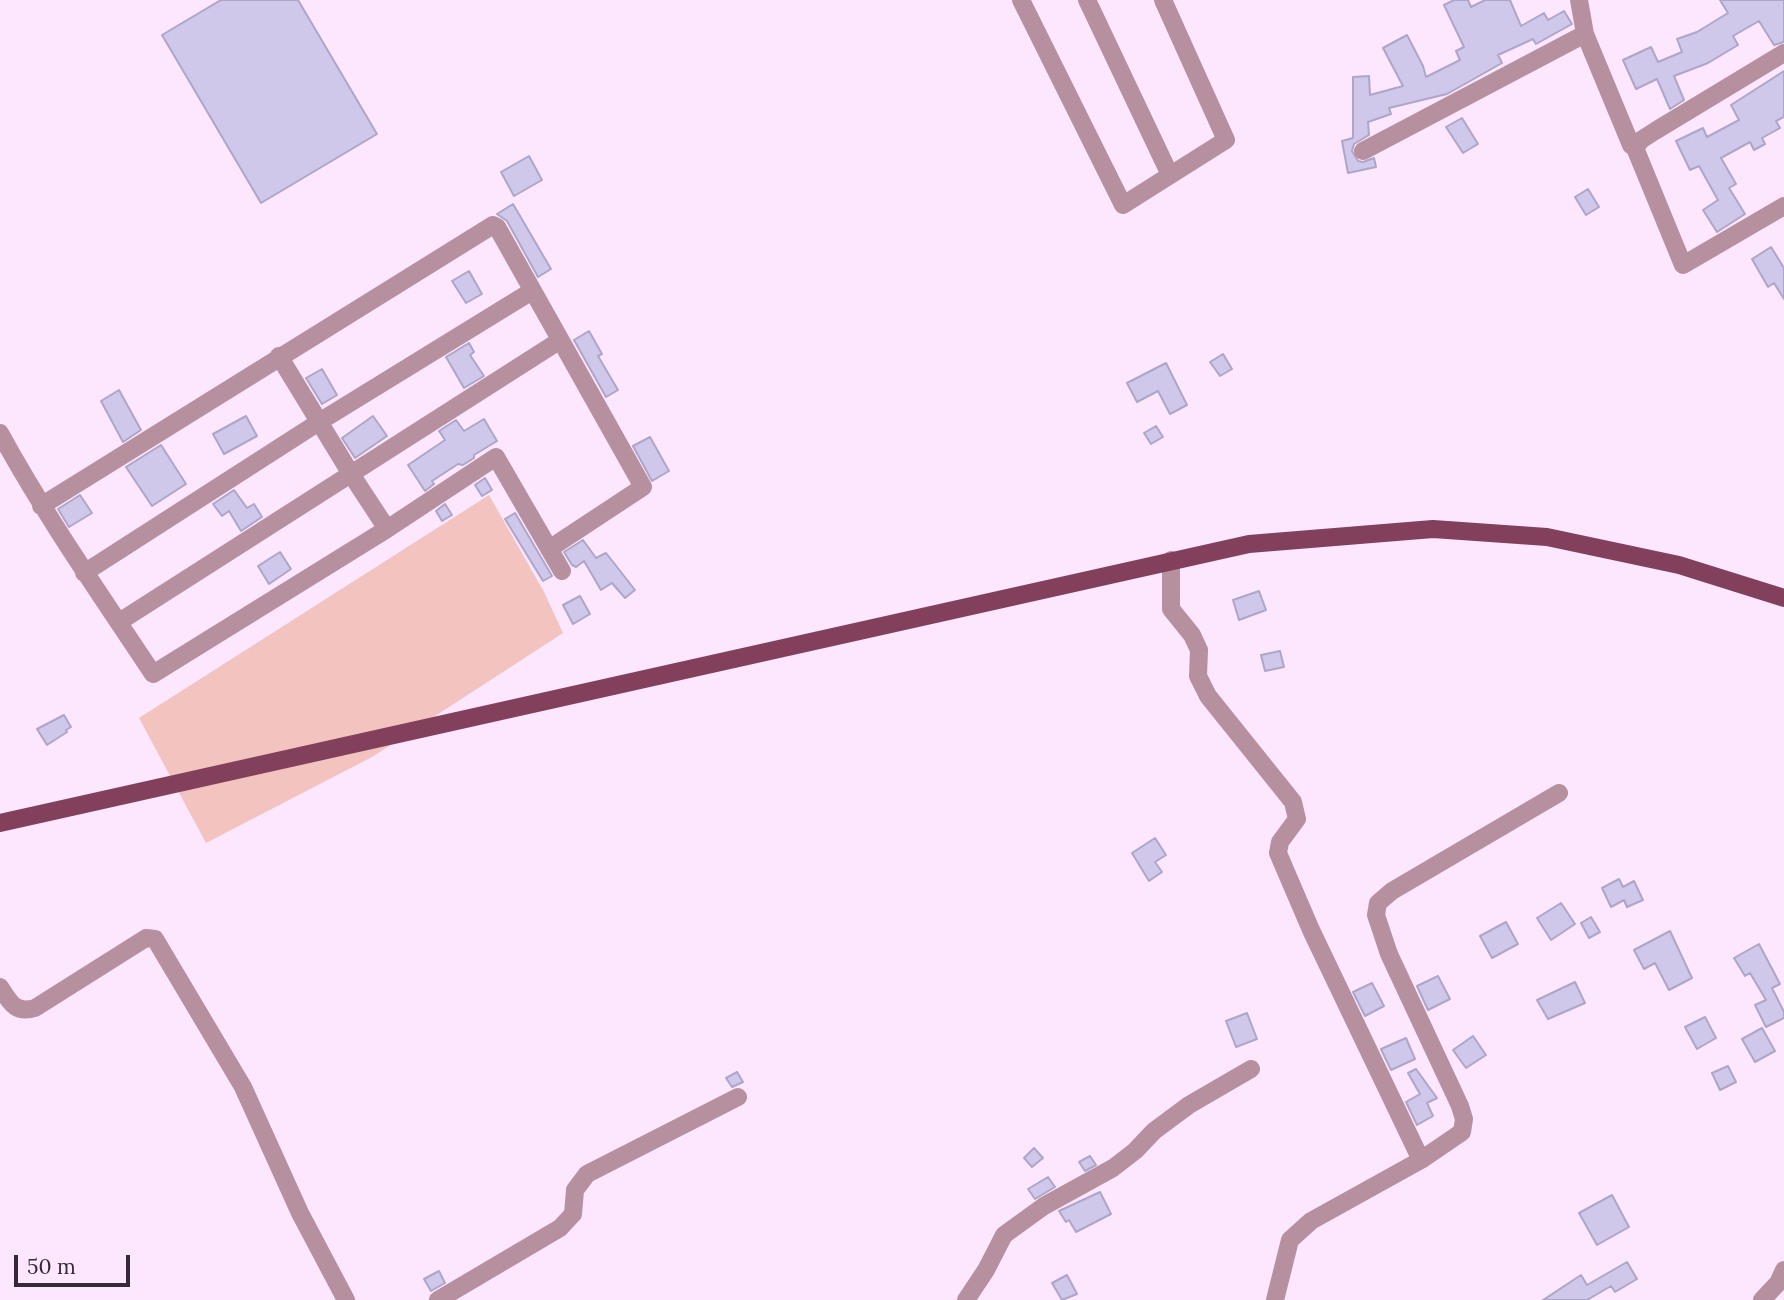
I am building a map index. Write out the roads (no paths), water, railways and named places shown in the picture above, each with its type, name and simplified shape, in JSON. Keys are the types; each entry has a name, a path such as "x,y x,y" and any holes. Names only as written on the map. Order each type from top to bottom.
{"main road":[{"path":"0,824 1249,544 1433,529 1547,537 1679,565 1784,598"}],"street":[{"path":"1021,0 1123,205 1226,140 1163,0"},
{"path":"1087,0 1170,175"},
{"path":"1579,0 1585,34 1683,265 1784,206"},
{"path":"1363,151 1585,34"},
{"path":"1635,148 1641,140 1655,131 1784,53"},
{"path":"41,506 493,225 497,227 643,487 549,549"},
{"path":"84,573 319,422 532,291"},
{"path":"119,622 559,341"},
{"path":"279,356 387,529"},
{"path":"0,433 41,506 153,674 387,529 496,457 562,571"},
{"path":"1171,560 1171,609 1192,635 1199,650 1198,676 1208,696 1293,802 1297,819 1280,842 1278,853 1316,942 1421,1160"},
{"path":"1275,1300 1290,1240 1311,1221 1421,1160 1462,1132 1464,1119 1389,954 1376,915 1378,903 1392,891 1559,793"},
{"path":"0,987 13,1006 26,1011 35,1008 146,938 155,939 243,1087 300,1213 346,1300"},
{"path":"966,1300 986,1270 1004,1235 1044,1206 1113,1168 1188,1105 1251,1069"},
{"path":"438,1300 560,1228 573,1214 575,1190 587,1174 738,1097"},
{"path":"1762,1300 1778,1283 1784,1270"}]}
